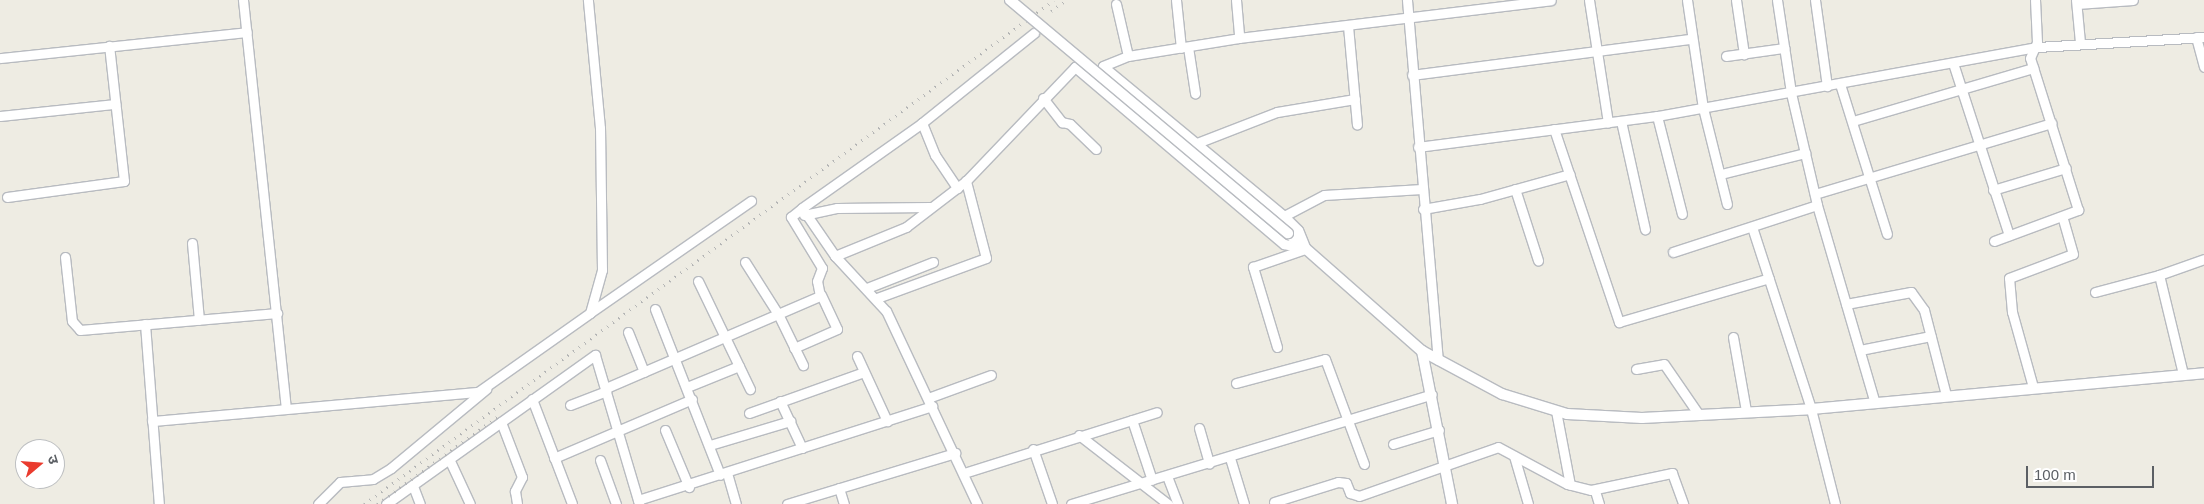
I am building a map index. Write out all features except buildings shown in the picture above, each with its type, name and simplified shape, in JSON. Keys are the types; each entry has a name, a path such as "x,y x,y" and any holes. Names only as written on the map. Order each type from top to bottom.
{"street":[{"path":"243,0 286,406"},
{"path":"588,0 600,128 602,270 590,312"},
{"path":"1010,0 1288,233 1422,351 1502,394 1556,411 1642,418 1811,409 1946,394 2204,373"},
{"path":"1176,0 1195,93"},
{"path":"1236,0 1240,38"},
{"path":"1407,0 1418,147 1438,360"},
{"path":"1306,249 1298,230 1284,216 1103,66 1128,56 1240,38 1408,19 1548,0"},
{"path":"1589,0 1608,123"},
{"path":"1687,0 1691,38 1703,108 1727,204"},
{"path":"1736,0 1744,54"},
{"path":"1777,0 1791,93 1805,154 1875,403"},
{"path":"1815,0 1827,86"},
{"path":"1994,241 2063,218 2078,210 2030,54 2037,47 2035,0"},
{"path":"2080,42 2077,2 2133,0"},
{"path":"1116,4 1128,56"},
{"path":"1348,26 1357,125"},
{"path":"0,58 247,32"},
{"path":"794,348 837,329 817,281 822,268 791,217 803,211 922,123 1034,33"},
{"path":"1418,147 1658,116 2037,47 2080,42 2200,37 2204,67"},
{"path":"1412,75 1596,48 1691,38"},
{"path":"7,197 123,183 109,46"},
{"path":"1726,56 1784,48"},
{"path":"1953,63 1978,145 2009,235"},
{"path":"836,256 906,227 966,181 1043,98 1075,67 1284,244 1306,249"},
{"path":"1852,121 2034,68"},
{"path":"1840,84 1887,234"},
{"path":"1043,98 1060,120 1096,149"},
{"path":"1196,143 1277,112 1354,99"},
{"path":"0,116 115,104"},
{"path":"1658,116 1682,214"},
{"path":"1621,121 1645,229"},
{"path":"922,123 935,155 957,188"},
{"path":"1815,194 2052,123"},
{"path":"1554,130 1619,322 1770,278"},
{"path":"1720,174 1805,154"},
{"path":"1993,190 2066,168"},
{"path":"1424,209 1515,190 1570,174"},
{"path":"877,298 986,258 966,181"},
{"path":"1284,216 1324,195 1422,189"},
{"path":"1515,190 1538,260"},
{"path":"318,504 340,482 373,479 391,468 487,388 590,312 751,201"},
{"path":"1673,252 1818,205"},
{"path":"803,211 837,208 930,207"},
{"path":"803,211 836,256 877,298 955,452 977,504"},
{"path":"2034,387 2012,312 2009,278 2073,254 2063,218"},
{"path":"1752,227 1811,409 1835,504"},
{"path":"192,243 199,320"},
{"path":"1277,347 1252,267 1306,249"},
{"path":"64,257 71,315 77,328 277,313"},
{"path":"2095,292 2159,275 2204,259"},
{"path":"746,262 778,314 802,365"},
{"path":"867,288 933,262"},
{"path":"2159,275 2183,374"},
{"path":"698,281 750,389"},
{"path":"1846,304 1909,291 1921,304 1946,394"},
{"path":"570,405 821,294"},
{"path":"655,309 736,504"},
{"path":"145,324 159,504"},
{"path":"628,332 644,372"},
{"path":"1860,350 1930,336"},
{"path":"1733,337 1746,411"},
{"path":"1422,351 1432,394 1452,504"},
{"path":"386,504 450,460 594,355 606,389 638,502 689,487 723,474 887,421 991,375"},
{"path":"858,356 887,421"},
{"path":"1236,383 1321,358 1350,420 1364,464"},
{"path":"1636,369 1664,364 1698,415"},
{"path":"687,387 739,366"},
{"path":"749,413 864,372"},
{"path":"152,420 487,388"},
{"path":"1071,504 1230,458 1432,394"},
{"path":"532,399 572,504"},
{"path":"554,458 616,429 692,399"},
{"path":"780,401 802,448"},
{"path":"1556,411 1570,485"},
{"path":"964,473 1033,449 1158,412"},
{"path":"1132,420 1152,480"},
{"path":"501,422 522,477 515,491 517,504"},
{"path":"710,445 790,422"},
{"path":"1199,428 1209,464"},
{"path":"665,430 689,487"},
{"path":"1393,444 1439,430"},
{"path":"1079,435 1168,504"},
{"path":"1274,502 1338,482 1346,483 1350,493 1359,496 1498,447 1570,485 1595,491 1670,473 1683,504"},
{"path":"1033,449 1052,504"},
{"path":"791,503 955,452"},
{"path":"1514,456 1528,504"},
{"path":"1230,458 1244,504"},
{"path":"450,460 470,504"},
{"path":"600,460 616,504"},
{"path":"1168,476 1178,504"},
{"path":"413,486 420,504"},
{"path":"839,488 844,504"},
{"path":"1595,491 1599,504"}],"railway":[{"path":"364,504 1054,0"},
{"path":"1051,11 1066,0"},
{"path":"377,504 498,416"}]}
